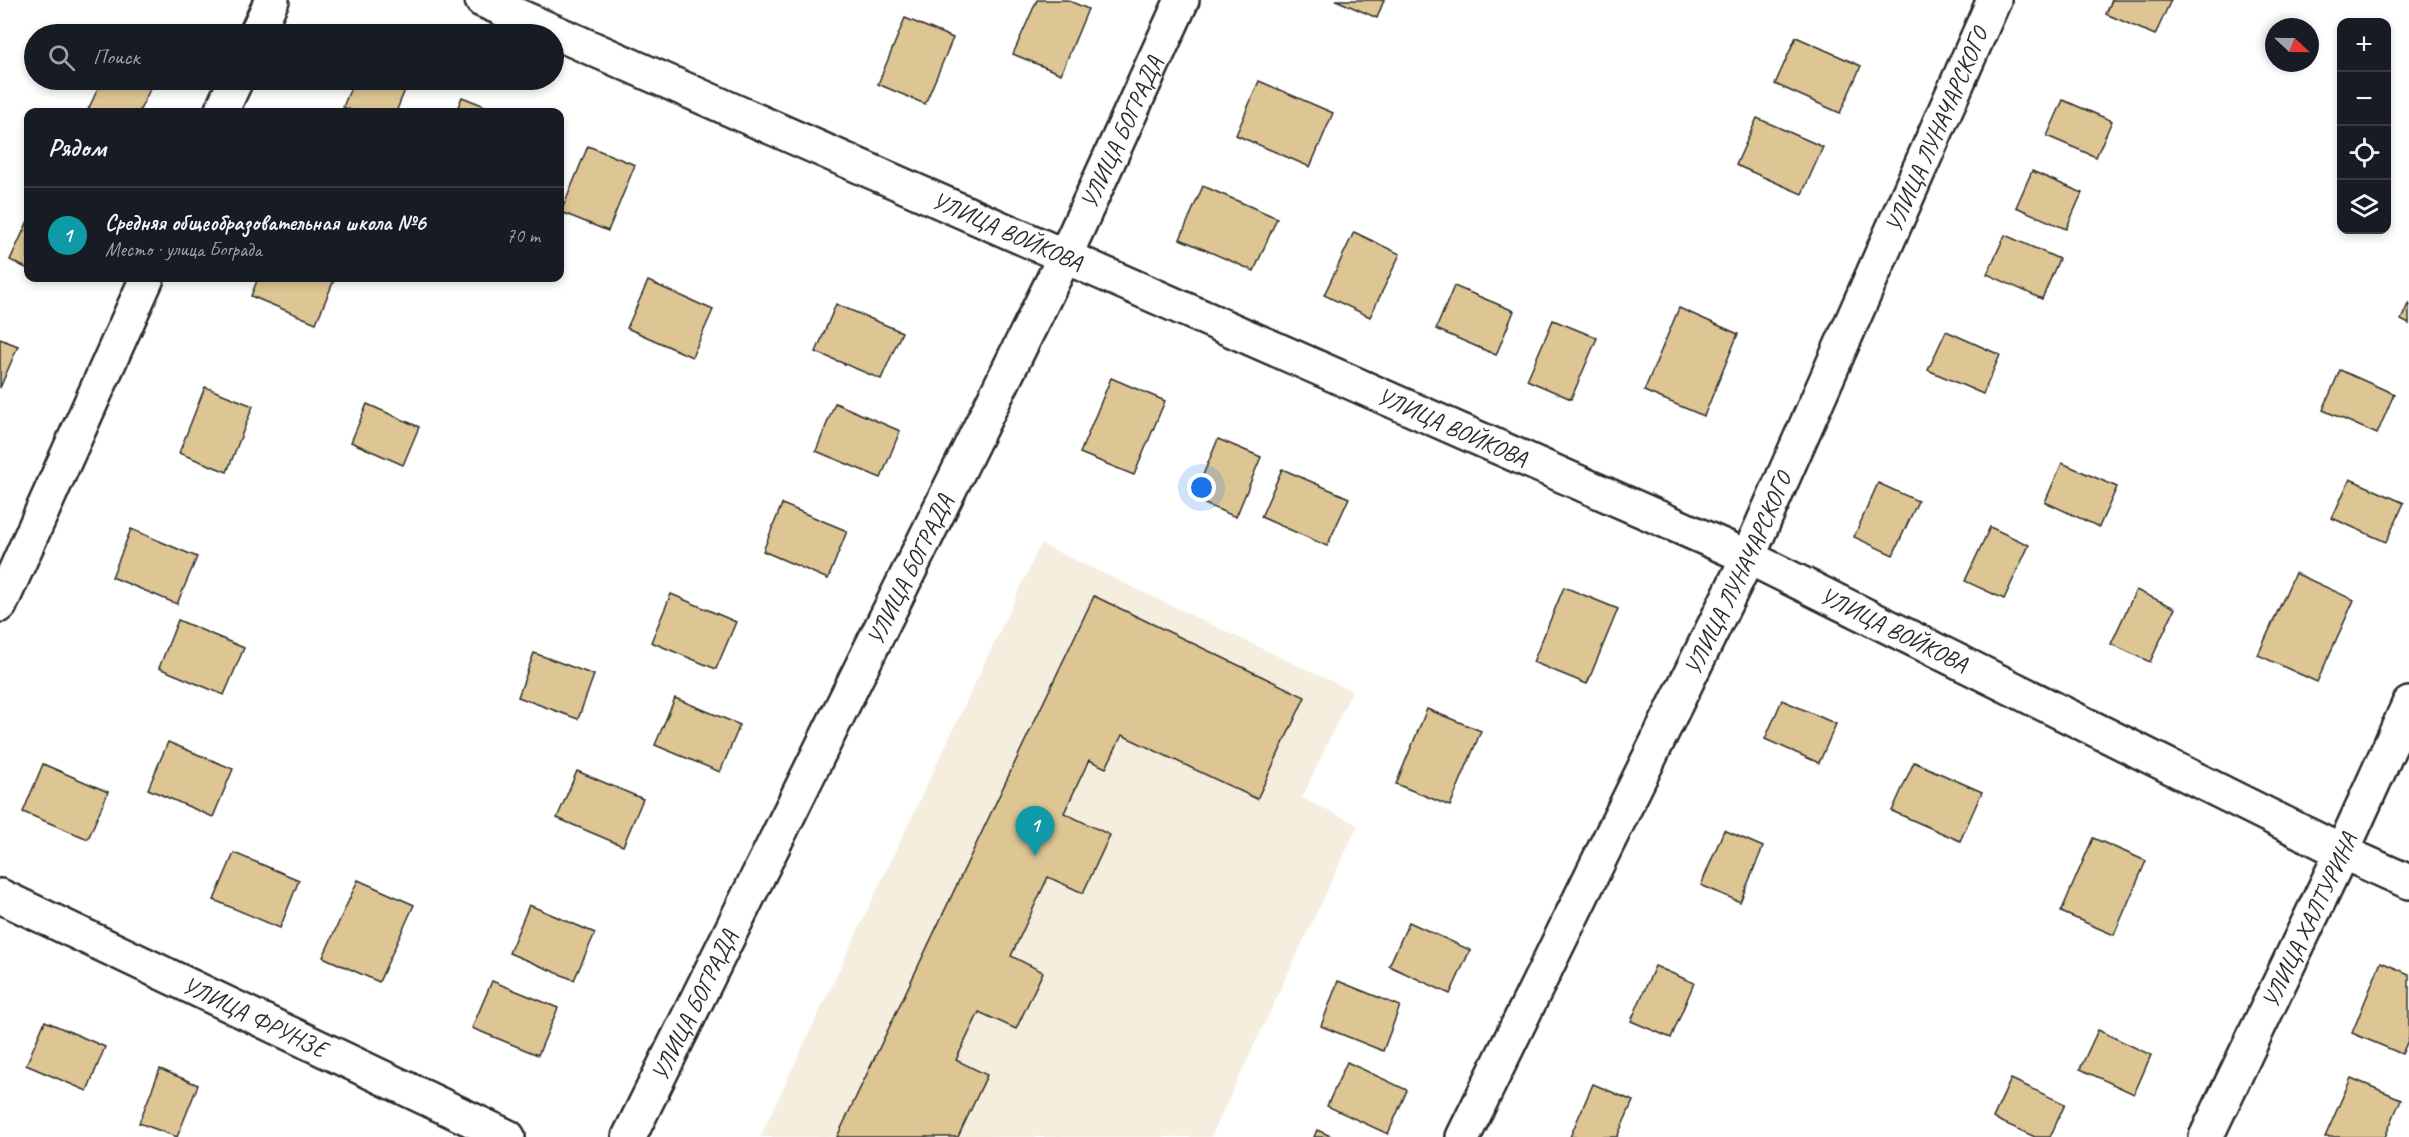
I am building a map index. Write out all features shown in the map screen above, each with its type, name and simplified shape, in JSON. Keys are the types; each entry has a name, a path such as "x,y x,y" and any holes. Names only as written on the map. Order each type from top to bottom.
{"street":[{"path":"261,24 272,0"},
{"name":"УЛИЦА ВОЙКОВА","path":"482,0 536,24"},
{"name":"УЛИЦА БОГРАДА","path":"629,1137 1064,258 1182,0"},
{"name":"УЛИЦА ЛУНАЧАРСКОГО","path":"1463,1137 1748,557 1994,0"},
{"name":"УЛИЦА ВОЙКОВА","path":"564,36 1748,557 2342,852 2409,882"},
{"path":"223,108 231,90"},
{"path":"0,605 145,282"},
{"name":"УЛИЦА ХАЛТУРИНА","path":"2206,1137 2342,852 2409,704"},
{"name":"УЛИЦА ФРУНЗЕ","path":"0,896 508,1137"}],"shaded area":[{"path":"1041,544 1352,691 1302,798 1358,825 1211,1137 760,1137"}],"building":[{"path":"1037,0 1067,0 1088,9 1061,74 1013,54"},
{"path":"1336,0 1384,0 1377,18"},
{"path":"2112,0 2171,0 2155,35 2106,14"},
{"path":"905,18 953,38 925,104 878,84"},
{"path":"1796,37 1861,66 1840,113 1775,84"},
{"path":"1259,81 1333,113 1310,167 1236,135"},
{"path":"97,90 150,90 141,108 89,108"},
{"path":"350,90 405,90 398,108 343,107"},
{"path":"462,97 490,108 458,108"},
{"path":"2063,100 2112,121 2096,157 2047,136"},
{"path":"1757,118 1823,147 1802,194 1736,165"},
{"path":"588,146 635,165 608,231 564,213 564,205"},
{"path":"2032,171 2082,193 2066,229 2016,207"},
{"path":"1203,186 1277,218 1254,271 1180,239"},
{"path":"24,230 24,267 10,260"},
{"path":"1354,232 1400,254 1370,317 1324,295"},
{"path":"2005,235 2059,259 2042,299 1987,274"},
{"path":"648,281 713,310 692,357 627,328"},
{"path":"256,282 333,282 316,323 251,296"},
{"path":"1454,286 1514,311 1496,355 1436,329"},
{"path":"2409,302 2409,324 2401,320"},
{"path":"836,304 902,332 881,379 816,352"},
{"path":"1679,308 1738,334 1704,416 1644,391"},
{"path":"1553,320 1597,338 1571,399 1527,380"},
{"path":"1946,331 2000,355 1983,394 1928,370"},
{"path":"0,339 18,346 0,388"},
{"path":"2340,370 2394,394 2377,434 2323,410"},
{"path":"1111,378 1165,401 1134,475 1080,453"},
{"path":"205,387 253,406 227,472 179,453"},
{"path":"835,403 900,431 881,478 816,451"},
{"path":"367,404 419,427 403,465 351,442"},
{"path":"1218,439 1261,457 1236,517 1193,499"},
{"path":"2062,463 2117,487 2099,527 2045,502"},
{"path":"1282,469 1349,498 1327,546 1261,517"},
{"path":"2350,479 2404,503 2386,542 2332,518"},
{"path":"1878,483 1918,501 1893,555 1854,537"},
{"path":"782,504 847,531 828,579 763,551"},
{"path":"1990,527 2029,545 2004,599 1965,581"},
{"path":"131,529 197,557 177,604 112,577"},
{"path":"2295,573 2354,600 2317,682 2258,655"},
{"path":"1564,587 1618,609 1587,684 1533,662"},
{"path":"2136,590 2175,608 2150,662 2111,644"},
{"path":"671,594 736,622 716,669 651,642"},
{"path":"1094,596 1305,697 1257,799 1122,735 1106,768 1089,760 1064,813 1110,835 1083,893 1048,877 1011,956 1043,972 1016,1029 979,1012 956,1060 987,1075 958,1137 837,1137"},
{"path":"178,620 244,648 224,695 159,668"},
{"path":"534,653 594,675 578,719 518,697"},
{"path":"675,698 740,725 720,772 655,745"},
{"path":"1782,700 1836,724 1819,763 1765,739"},
{"path":"1427,709 1481,731 1450,806 1396,784"},
{"path":"168,742 233,769 213,817 148,789"},
{"path":"1914,762 1982,792 1960,841 1892,811"},
{"path":"43,764 108,792 88,839 23,812"},
{"path":"577,771 643,799 623,846 557,818"},
{"path":"1724,830 1763,847 1740,902 1701,885"},
{"path":"2093,838 2146,861 2114,935 2061,912"},
{"path":"234,853 299,880 280,928 214,900"},
{"path":"358,880 414,905 379,982 323,957"},
{"path":"529,905 595,933 574,980 509,953"},
{"path":"1409,922 1470,950 1450,994 1389,966"},
{"path":"2381,962 2409,974 2409,1038 2402,1054 2352,1033"},
{"path":"1655,966 1694,983 1671,1038 1631,1021"},
{"path":"492,981 558,1008 538,1055 472,1028"},
{"path":"1338,981 1400,1006 1383,1051 1321,1026"},
{"path":"45,1021 105,1047 87,1091 26,1065"},
{"path":"2098,1030 2151,1055 2134,1094 2080,1069"},
{"path":"1347,1062 1407,1090 1388,1134 1327,1106"},
{"path":"160,1069 198,1085 177,1137 139,1123"},
{"path":"2351,1078 2401,1099 2385,1137 2325,1137"},
{"path":"2011,1079 2065,1104 2050,1137 2035,1137 1993,1118"},
{"path":"1593,1084 1633,1101 1617,1137 1570,1137"},
{"path":"1317,1130 1333,1137 1314,1137"}],"place":[{"name":"Средняя общеобразовательная школа №6","path":"1035,856"}]}
